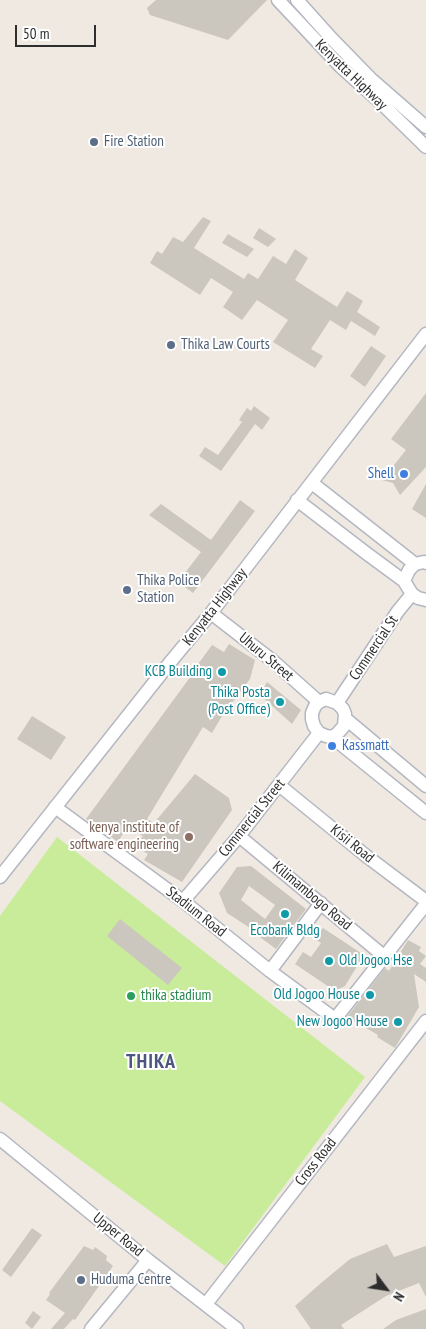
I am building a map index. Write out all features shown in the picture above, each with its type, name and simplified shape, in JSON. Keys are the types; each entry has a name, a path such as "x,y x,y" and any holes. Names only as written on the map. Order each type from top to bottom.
{"street":[{"name":"Kenyatta Highway","path":"278,0 341,67 426,147"},
{"name":"Kenyatta Highway","path":"297,0 371,79 426,126"},
{"name":"Kenyatta Highway","path":"0,877 211,613 426,334"},
{"path":"312,483 420,563 406,575 404,581"},
{"path":"297,500 404,581 412,594 426,600"},
{"name":"Commercial St","path":"337,703 398,611 412,594"},
{"name":"Uhuru Street","path":"211,613 273,661 319,702"},
{"path":"326,735 341,731 346,719 343,709 329,699 319,702 312,713 314,726 426,813"},
{"path":"346,719 426,786"},
{"name":"Commercial Street","path":"183,901 239,836 279,785 326,735"},
{"name":"Kisii Road","path":"279,785 426,902 335,1019"},
{"name":"Stadium Road","path":"55,807 183,901 270,971 335,1019"},
{"name":"Kilimambogo Road","path":"239,836 385,957"},
{"path":"270,971 321,903"},
{"name":"Cross Road","path":"206,1304 426,1021"},
{"name":"Upper Road","path":"0,1139 148,1260 237,1329"},
{"path":"91,1329 148,1260"}],"green space":[{"name":"thika stadium","path":"57,837 365,1077 225,1266 0,1101 0,916"}],"building":[{"path":"156,0 267,0 228,40 150,15 147,8"},
{"path":"203,217 211,221 194,248 244,279 248,273 258,279 273,256 286,264 295,249 308,258 295,280 337,307 347,291 363,301 357,312 380,327 375,336 351,321 346,330 330,320 311,349 323,356 315,368 273,342 288,320 257,300 242,320 223,307 233,292 211,278 200,295 150,263 157,251 162,254 173,237 183,242"},
{"path":"259,228 276,239 268,247 253,238"},
{"path":"228,234 254,249 247,257 222,243"},
{"path":"371,346 386,356 365,387 350,376"},
{"path":"426,393 426,467 400,495 393,483 382,480 406,450 391,439"},
{"path":"254,406 270,418 262,430 255,424 221,471 199,456 205,447 218,455 242,422 239,420 247,408 251,411"},
{"path":"426,484 426,518 412,509"},
{"path":"240,500 255,511 193,593 178,582 201,552 149,515 161,504 211,540"},
{"path":"229,644 255,660 250,679 228,706 212,733 203,727 147,819 154,823 195,774 229,798 232,810 182,882 144,860 148,854 135,846 143,836 127,827 118,842 86,819 212,645 224,652"},
{"name":"Thika Posta (Post Office)","path":"267,682 301,710 292,724 260,695"},
{"path":"32,716 66,737 51,760 17,739"},
{"path":"251,866 306,909 276,949 250,928 227,913 219,893 237,867","holes":["249,886 275,905 265,919 241,900"]},
{"path":"120,919 182,968 168,985 107,936"},
{"name":"Old Jogoo Hse","path":"323,928 364,955 345,986 335,991 295,964 303,952 311,957 321,943 315,939"},
{"path":"408,940 421,947 419,951 426,956 420,964 426,968 426,982 414,974 419,1007 395,1048 377,1037 378,1035 347,1017 385,968 389,971"},
{"path":"32,1228 42,1235 11,1277 2,1270"},
{"path":"387,1244 394,1257 426,1246 426,1297 419,1283 386,1296 341,1325 344,1329 311,1329 295,1306 350,1259"},
{"name":"Huduma Centre","path":"84,1246 93,1250 95,1247 107,1256 106,1260 113,1266 75,1320 73,1319 64,1329 51,1329 65,1313 46,1300 49,1293"},
{"path":"426,1309 426,1329 383,1329 396,1320"},
{"path":"33,1311 41,1317 32,1329 25,1323"}],"place":[{"name":"Fire Station","path":"94,142"},
{"name":"Thika Law Courts","path":"171,345"},
{"name":"Shell","path":"404,474"},
{"name":"Thika Police Station","path":"127,590"},
{"name":"KCB Building","path":"222,672"},
{"name":"Thika Posta (Post Office)","path":"280,702"},
{"name":"Kassmatt","path":"332,746"},
{"name":"kenya institute of software engineering","path":"189,837"},
{"name":"Ecobank Bldg","path":"285,914"},
{"name":"Old Jogoo Hse","path":"329,961"},
{"name":"Old Jogoo House","path":"370,995"},
{"name":"thika stadium","path":"131,996"},
{"name":"New Jogoo House","path":"398,1022"},
{"name":"Huduma Centre","path":"81,1280"}],"district":[{"name":"THIKA","path":"151,1062"}]}
